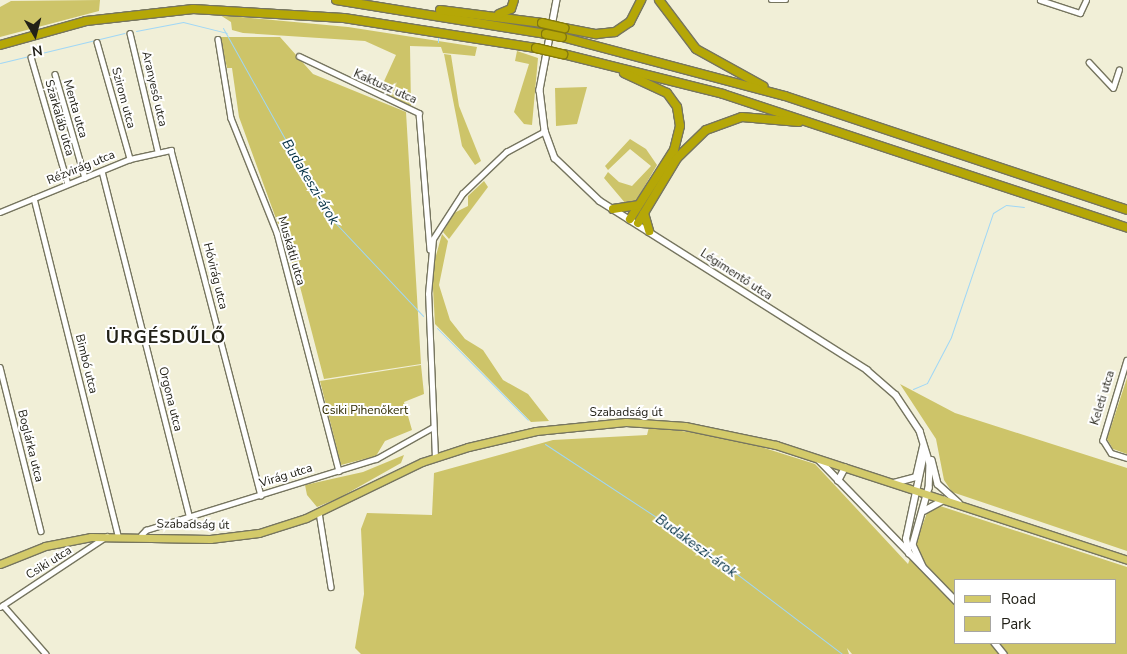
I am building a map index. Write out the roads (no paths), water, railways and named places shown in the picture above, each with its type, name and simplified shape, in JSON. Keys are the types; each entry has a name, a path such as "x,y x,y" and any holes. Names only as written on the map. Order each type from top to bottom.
{"highway":[{"path":"336,0 448,13 492,15 596,34 615,32 630,22 641,0"},
{"path":"492,15 508,11 514,0"},
{"path":"660,0 676,27 700,53 786,96"},
{"path":"0,45 86,22 193,9 292,12 448,31 536,48 679,81 836,130 1127,228"},
{"path":"448,13 562,37 786,96 1127,210"},
{"path":"572,56 648,81 667,93 677,107 677,144 641,208 638,223"},
{"path":"630,219 641,208 685,147 722,122 760,116 836,130"},
{"path":"614,209 641,208"},
{"path":"641,208 649,231"}],"main road":[{"name":"Légimentő utca","path":"557,0 543,69 545,132 563,169 614,209 867,370 906,405 923,438 930,463 928,494 913,545 923,566"},
{"name":"Szabadság út","path":"0,564 51,544 108,535 237,537 319,512 435,458 528,432 626,422 715,430 817,458 1127,560"},
{"path":"910,556 906,539 919,491 923,459 923,438"},
{"path":"923,438 938,484 962,505"},
{"path":"817,458 910,556 923,566 954,599"},
{"path":"894,483 914,480 923,459"},
{"path":"838,481 845,468"},
{"path":"922,512 945,500"},
{"path":"996,644 1004,654"}],"street":[{"path":"771,0 786,0"},
{"path":"1040,0 1080,13 1086,0"},
{"path":"1059,6 1062,0"},
{"name":"Aranyeső utca","path":"130,33 158,151"},
{"name":"Muskátli utca","path":"218,39 231,118 277,233 339,471"},
{"name":"Szirom utca","path":"97,42 130,159"},
{"name":"Kaktusz utca","path":"299,56 419,114 430,250"},
{"name":"Szarkaláb utca","path":"31,57 68,184"},
{"path":"1089,62 1113,88 1120,70"},
{"name":"Menta utca","path":"54,74 85,178"},
{"path":"435,458 430,250 439,227 462,194 506,152 545,132"},
{"name":"Rézvirág utca","path":"0,211 130,159 158,151 171,150"},
{"name":"Hóvirág utca","path":"171,150 261,495"},
{"name":"Orgona utca","path":"102,171 189,516"},
{"name":"Bimbó utca","path":"34,198 118,535"},
{"name":"Keleti utca","path":"1127,360 1102,440 1111,453 1127,458"},
{"name":"Boglárka utca","path":"0,367 41,531"},
{"name":"Virág utca","path":"141,536 189,516 384,456 400,441 434,427"},
{"path":"319,512 331,586"},
{"name":"Csiki utca","path":"2,606 100,545 108,535"},
{"path":"2,606 46,654"}],"waterway":[{"path":"665,0 668,5"},
{"path":"136,31 183,22 227,33"},
{"name":"Budakeszi-árok","path":"223,28 327,214 423,316"},
{"path":"0,63 124,33"},
{"path":"438,37 438,42"},
{"path":"913,389 927,383 951,337 993,213 1006,205 1024,207"},
{"name":"Budakeszi-árok","path":"437,328 528,420"},
{"name":"Budakeszi-árok","path":"545,444 696,543 842,654"}],"district":[{"name":"ÜRGÉSDŰLŐ","path":"166,337"}],"park label":[{"name":"Csiki Pihenőkert","path":"365,411"}]}
